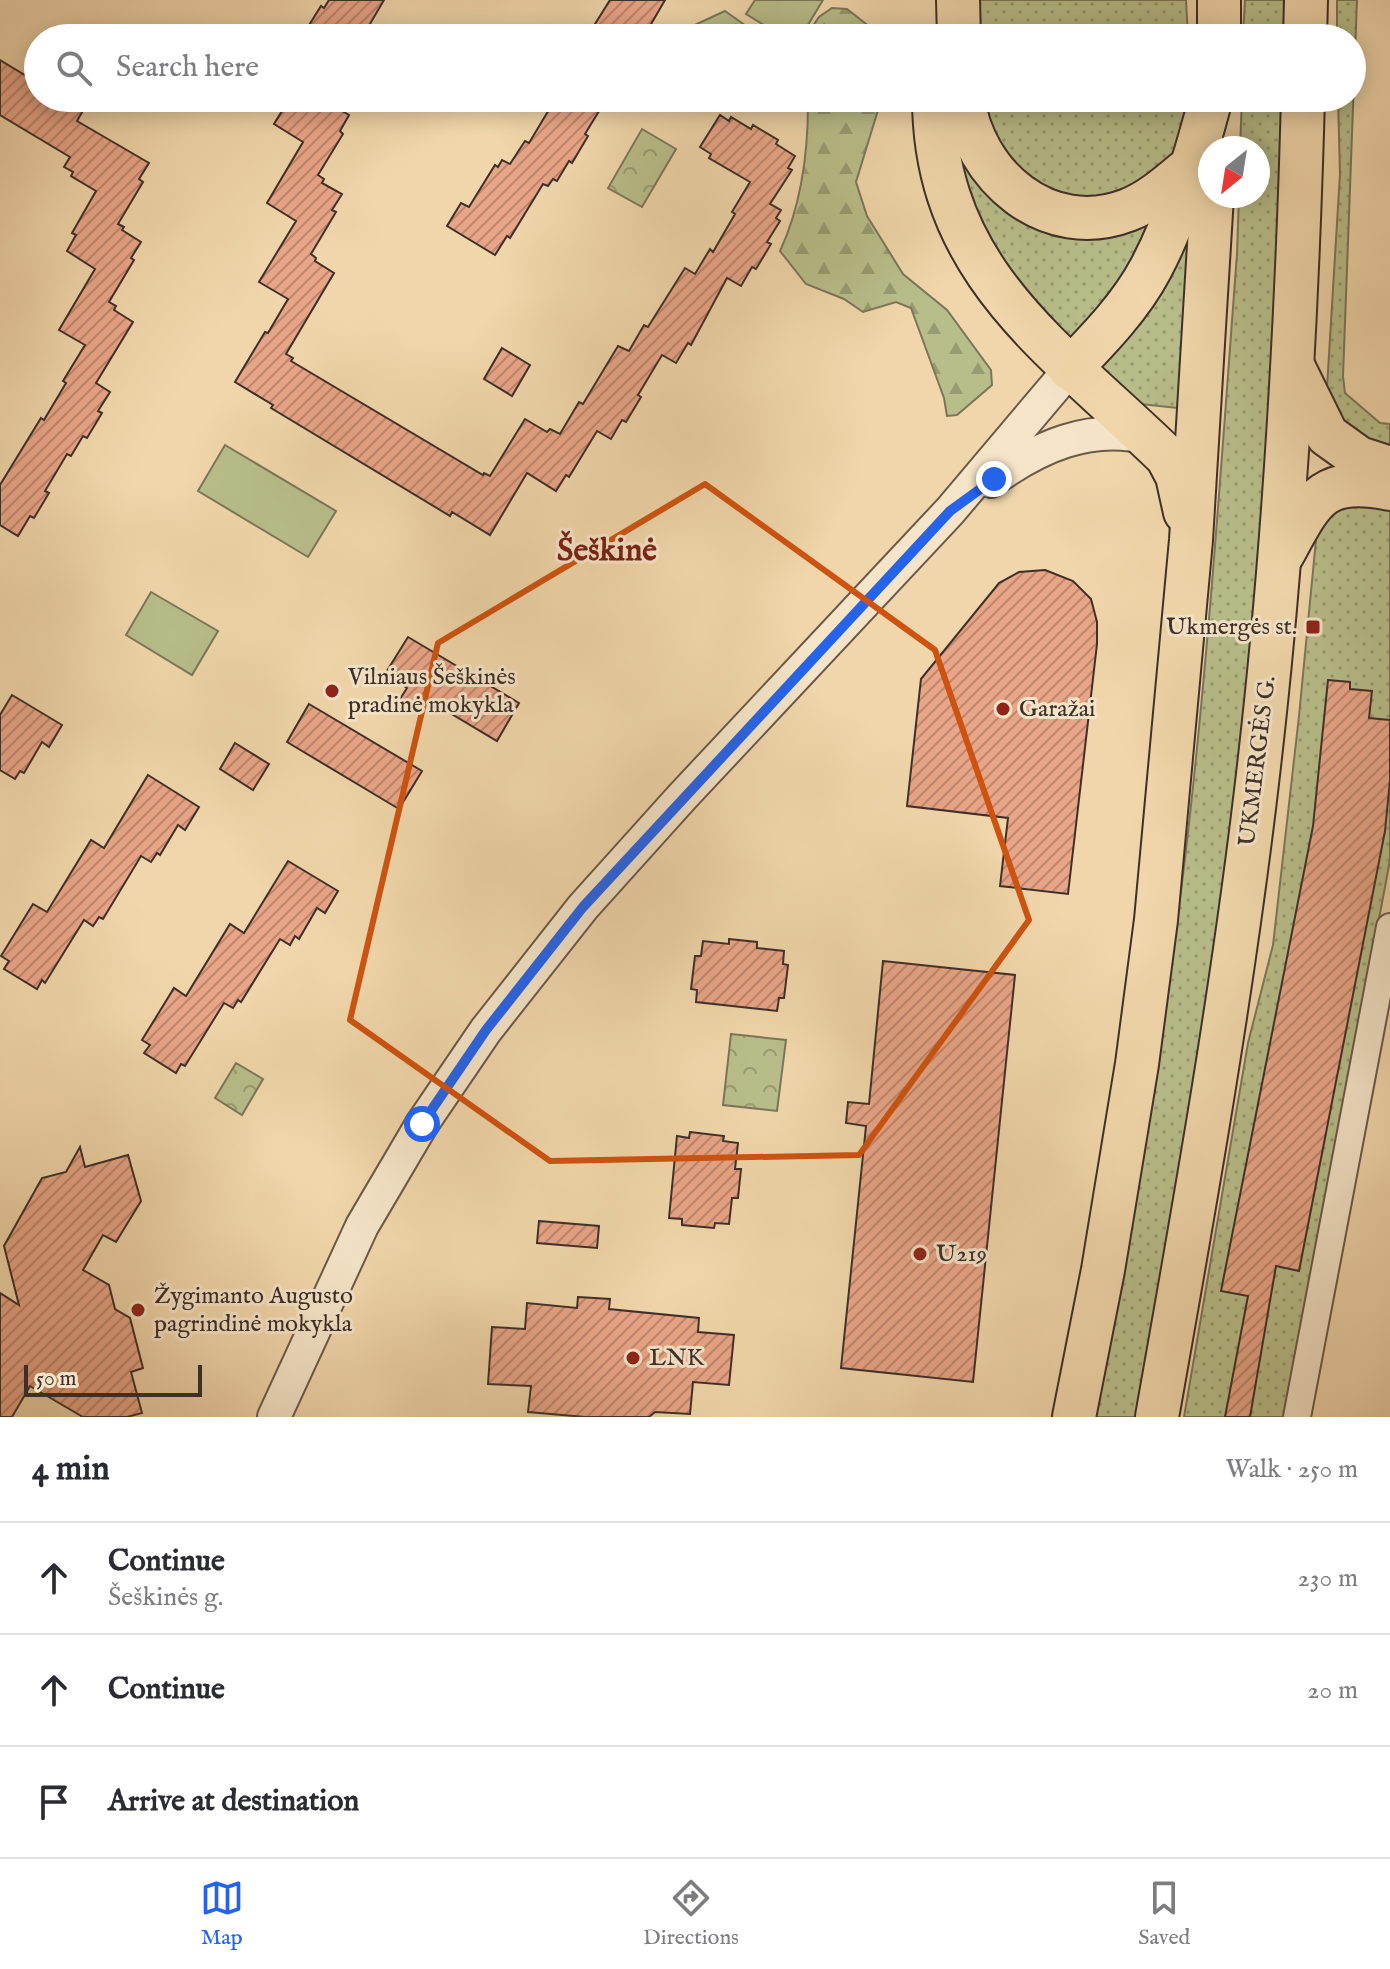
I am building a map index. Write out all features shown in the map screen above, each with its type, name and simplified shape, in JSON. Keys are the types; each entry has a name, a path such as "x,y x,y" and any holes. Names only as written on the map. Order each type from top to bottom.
{"highway":[{"path":"934,0 934,24"},
{"path":"958,0 959,24"},
{"path":"1219,0 1219,24"},
{"path":"1305,24 1306,0"},
{"path":"934,112 934,135 943,181 957,223 1001,293 1070,369 1167,457 1177,476 1191,540"},
{"path":"966,112 971,131 1002,182 1042,209 1069,216 1095,216 1126,210 1198,175"},
{"path":"1208,136 1210,112"},
{"path":"1212,136 1216,112"},
{"name":"UKMERGĖS G.","path":"1157,1417 1223,1033 1260,758 1279,562 1292,364 1302,112"},
{"path":"1070,369 1110,327 1150,270 1166,236 1198,184"},
{"path":"1074,1417 1103,1270 1137,1064 1156,920 1191,540 1204,208"},
{"path":"1292,364 1327,435 1359,458 1390,468"},
{"path":"1279,562 1307,510 1331,488 1360,483 1390,489"}],"street":[{"path":"274,1417 362,1226 422,1124 486,1030 583,907 950,511 1070,369"},
{"path":"950,511 1022,458 1048,445 1109,433 1148,438"},
{"path":"1297,1417 1390,927"}],"highlighted area":[{"path":"705,484 935,650 1029,920 859,1155 550,1161 350,1020 438,643"}],"green space":[{"path":"755,0 823,0 808,24 762,24 746,14"},
{"path":"975,0 1186,0 1187,24 974,24"},
{"path":"1245,0 1287,0 1286,24 1244,24"},
{"path":"1337,0 1357,0 1356,24 1337,24"},
{"path":"832,8 847,9 866,24 814,24"},
{"path":"725,11 743,24 697,24"},
{"path":"808,112 877,112 856,182 867,216 903,274 947,310 991,370 992,385 957,415 947,416 944,398 911,308 896,302 863,312 844,299 806,284 780,251 793,216 807,141"},
{"path":"953,112 958,112 992,187 1146,214 1155,241 1075,348 1026,303 958,186"},
{"path":"983,112 1186,112 1184,135 1167,167 1112,199 1049,196 998,151"},
{"path":"1241,112 1283,112 1268,423 1252,640 1214,967 1137,1417 1093,1417 1156,1063 1186,850 1202,701 1239,208 1270,208 1270,136 1240,136"},
{"path":"1338,112 1353,112 1343,376 1345,393 1380,423 1390,424 1390,455 1348,439 1326,404 1340,174"},
{"path":"642,129 676,149 642,207 608,188"},
{"path":"1189,229 1186,409 1113,401 1084,371"},
{"path":"225,445 336,511 308,557 198,491"},
{"path":"1390,496 1390,860 1286,1417 1184,1417 1248,1043 1273,945 1318,519 1325,505"},
{"path":"151,592 218,631 192,675 126,635"},
{"path":"731,1034 786,1040 777,1111 723,1105"},
{"path":"236,1063 263,1079 242,1115 215,1098"}],"building":[{"path":"329,0 384,0 370,24 310,24 321,6 324,8"},
{"path":"610,0 665,0 651,24 595,24"},
{"path":"0,60 24,75 24,112 82,112 77,121 149,163 139,179 143,182 118,224 141,242 109,302 116,306 114,310 133,322 96,383 110,392 87,438 83,436 71,456 67,454 45,491 49,493 34,518 30,516 18,536 0,525 0,485 41,418 44,420 85,345 59,330 95,269 67,251 76,235 72,233 96,191 71,176 73,172 64,167 70,157 0,115"},
{"path":"281,112 344,112 349,115 340,131 343,134 318,175 324,179 322,183 342,194 332,210 336,212 311,254 315,261 334,273 286,354 293,358 291,361 483,475 490,476 525,419 547,432 550,429 560,434 579,402 583,404 618,346 629,351 685,268 695,274 710,249 713,252 750,182 709,158 711,154 700,147 720,115 729,121 731,117 751,129 753,125 778,140 776,144 795,156 788,168 792,170 770,204 781,210 776,218 780,221 756,269 752,267 741,286 727,278 691,345 688,343 676,363 662,355 626,422 622,420 611,439 597,431 569,477 566,475 556,491 527,473 490,535 452,512 450,516 271,408 273,405 235,382 288,299 259,282 296,221 267,203 303,142 274,124"},
{"path":"548,112 598,112 572,163 569,161 557,181 553,179 548,186 543,184 510,238 507,236 495,255 447,226 461,203 469,207 495,165 498,167 502,160 510,164 525,141 529,143"},
{"path":"502,348 530,365 512,396 484,379"},
{"name":"Garažai","path":"1045,570 1073,581 1091,599 1097,622 1068,894 1000,886 1008,818 907,806 921,679 999,583 1019,572"},
{"path":"408,637 519,703 497,741 423,697 417,708 400,699 407,688 385,674"},
{"path":"1328,680 1350,682 1350,689 1372,691 1369,718 1390,720 1390,780 1385,831 1299,1271 1276,1266 1250,1417 1225,1417 1248,1296 1221,1291 1313,826"},
{"path":"12,695 62,725 49,747 42,742 24,773 20,771 15,779 0,770 0,715"},
{"path":"309,704 422,771 399,809 287,742"},
{"path":"235,743 269,764 253,790 220,769"},
{"path":"148,775 199,807 185,830 178,825 160,855 157,853 151,862 141,856 103,919 99,917 93,926 84,920 45,983 42,980 37,989 4,969 9,961 1,956 33,904 47,912 91,840 104,848"},
{"path":"288,861 338,891 325,913 317,908 299,939 295,936 290,945 280,939 241,1002 238,1000 233,1008 224,1003 185,1066 181,1064 176,1073 144,1053 150,1045 142,1040 174,988 186,996 230,924 244,933"},
{"path":"729,939 757,942 757,948 784,951 783,964 788,965 784,998 779,998 777,1011 696,1002 697,990 691,989 695,956 701,956 703,941 729,944"},
{"name":"U219","path":"883,961 1015,975 973,1382 841,1368 866,1126 846,1123 848,1102 869,1104"},
{"path":"690,1132 724,1136 723,1141 738,1143 735,1169 741,1169 738,1198 732,1198 729,1224 715,1223 714,1228 682,1225 682,1219 669,1218 677,1136 689,1138"},
{"path":"80,1147 85,1167 128,1155 141,1201 116,1242 103,1235 83,1270 109,1285 115,1309 130,1318 143,1368 131,1372 142,1413 127,1417 83,1417 30,1386 12,1417 0,1417 0,1293 19,1305 4,1246 42,1178 66,1172"},
{"path":"539,1221 599,1226 597,1248 537,1243"},
{"name":"LNK","path":"578,1297 610,1299 609,1309 699,1318 698,1332 734,1335 729,1385 693,1382 690,1414 655,1412 649,1417 585,1417 528,1412 531,1386 488,1384 492,1327 525,1329 527,1303 577,1308"}],"place":[{"name":"Ukmergės st.","path":"1313,627"},
{"name":"Vilniaus Šeškinės pradinė mokykla","path":"332,691"},
{"name":"Garažai","path":"1003,709"},
{"name":"U219","path":"920,1254"},
{"name":"Žygimanto Augusto pagrindinė mokykla","path":"138,1310"},
{"name":"LNK","path":"633,1358"}],"district":[{"name":"Šeškinė","path":"607,551"}],"route":[{"path":"422,1124 486,1030 583,907 950,511 994,479"}]}
